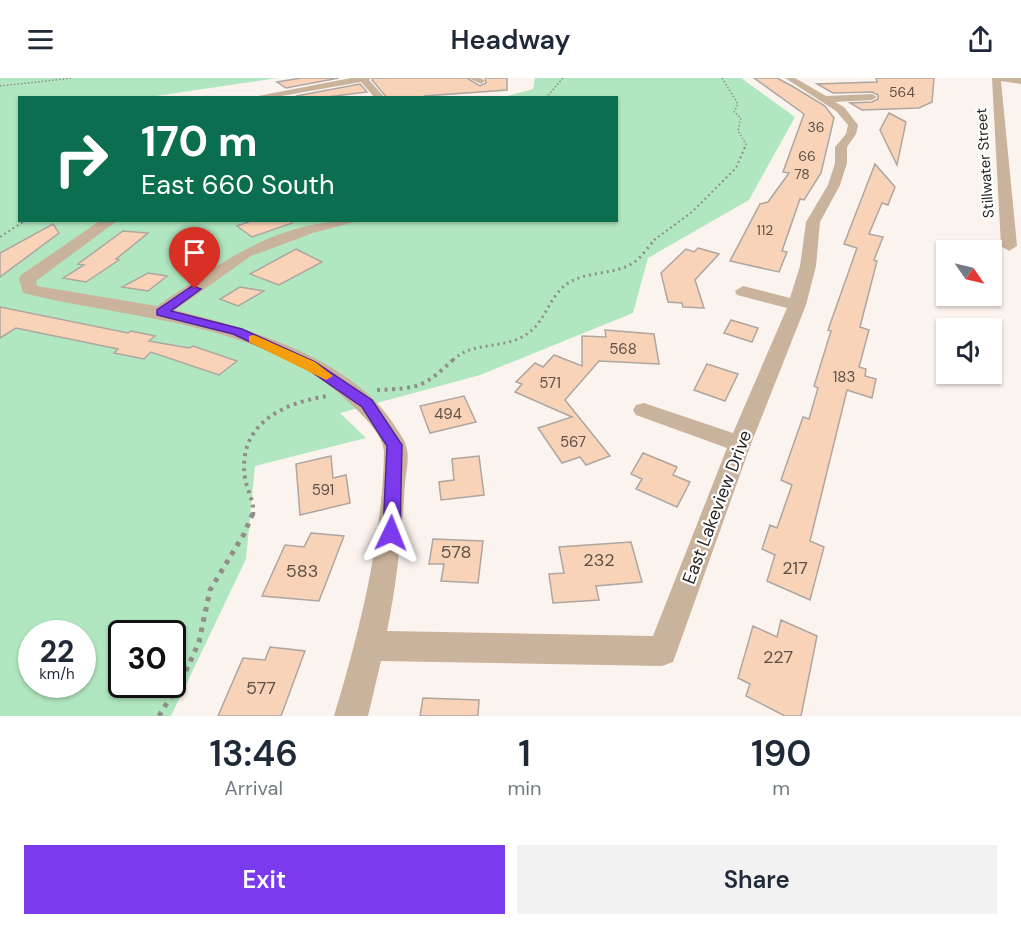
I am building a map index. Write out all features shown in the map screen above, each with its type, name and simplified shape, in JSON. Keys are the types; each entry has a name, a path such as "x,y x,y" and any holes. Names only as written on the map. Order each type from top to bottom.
{"street":[{"path":"262,96 365,78 379,96"},
{"path":"789,78 826,99 872,97"},
{"path":"997,78 1021,81"},
{"name":"Stillwater Street","path":"997,78 1007,157 1004,183 1010,246"},
{"name":"East Lakeview Drive","path":"371,646 662,651 740,444 797,305 808,266 813,222 834,185 841,164 842,147 851,134 853,125 847,116 826,99"},
{"path":"1004,183 1021,186"},
{"path":"1005,212 1021,215"},
{"path":"108,222 27,279 29,289 161,312 237,331 311,365 352,393 367,404 395,445 391,533 371,646 351,716"},
{"path":"161,312 246,253 309,229 345,222"},
{"path":"743,291 797,305"},
{"path":"644,411 740,444"}],"path":[{"path":"0,86 73,78"},
{"path":"548,96 563,78"},
{"path":"159,716 178,687 202,631 210,591 244,537 254,511 245,476 248,447 262,421 272,411 288,404 352,393 414,388 428,383 460,352 517,340 533,331 547,314 562,288 574,280 633,263 658,236 692,212 736,168 746,149 746,144 738,131 741,118 734,112 738,104 722,78"},
{"path":"0,237 23,222"}],"green space":[{"path":"0,78 278,78 156,96 18,96 18,222 618,222 618,96 507,96 533,89 535,78 741,78 795,117 749,200 648,258 633,313 480,375 340,413 366,438 255,466 246,559 186,685 186,620 108,620 108,698 180,698 171,716 0,716"}],"building":[{"path":"301,78 339,78 286,88 277,82"},
{"path":"373,78 467,78 480,86 486,83 485,78 507,78 507,90 425,96 385,96 372,80"},
{"path":"754,78 777,78 825,106 834,118 821,173 804,200 800,199 782,251 787,252 779,272 730,261 760,204 768,202 789,173 783,172 804,114"},
{"path":"876,78 934,78 932,102 919,108 862,110 850,103 872,102 878,99 878,95 872,92 833,93 817,84 877,82"},
{"path":"360,84 367,92 335,96 296,96"},
{"path":"889,113 906,122 897,165 880,130"},
{"path":"875,164 895,187 888,205 882,203 869,234 883,237 874,260 877,261 860,327 869,330 859,367 866,369 865,376 876,379 872,398 847,390 810,541 824,547 810,600 767,581 775,555 762,549 770,525 777,528 792,485 781,480 803,417 809,419 818,388 814,386 831,331 828,330 857,248 844,244"},
{"path":"248,222 292,223 252,237 237,226"},
{"path":"53,224 59,233 0,277 0,253"},
{"path":"123,231 148,233 116,259 119,260 86,282 63,278 84,265 78,264"},
{"path":"698,248 719,254 695,280 704,308 683,307 682,303 668,302 661,273 686,249 694,252"},
{"path":"296,249 322,262 279,285 250,274"},
{"path":"148,273 167,276 148,291 122,287"},
{"path":"240,287 264,291 238,306 220,299"},
{"path":"0,307 128,333 131,331 155,336 149,341 189,348 193,346 237,361 219,375 151,352 144,359 114,353 118,349 16,328 0,338"},
{"path":"731,320 758,328 752,342 724,333"},
{"path":"605,330 654,334 659,364 599,361 565,400 610,456 586,465 580,457 562,463 538,428 572,417 515,392 522,384 516,382 535,363 543,367 554,355 582,366 582,336 606,337"},
{"path":"707,364 738,374 725,401 694,390"},
{"path":"464,396 476,422 430,433 420,406"},
{"path":"643,453 677,467 673,475 690,482 677,507 636,489 642,479 631,474"},
{"path":"331,456 333,478 346,475 350,503 300,515 296,464"},
{"path":"479,456 484,495 441,500 439,482 454,480 452,459"},
{"path":"311,533 344,536 319,601 262,596 285,545 304,547"},
{"path":"433,539 483,541 478,583 441,581 444,564 429,564"},
{"path":"631,542 642,582 596,586 599,600 553,603 549,574 564,573 559,547"},
{"path":"781,620 817,636 801,716 785,716 746,696 750,684 738,678 753,626 777,637"},
{"path":"270,647 305,651 281,716 218,716 243,658 265,660"},
{"path":"423,698 479,700 478,716 420,716"}],"slow traffic":[{"path":"254,339 311,365 326,376"}],"route":[{"path":"195,289 161,312 237,331 311,365 367,404 395,445 391,533"}]}
